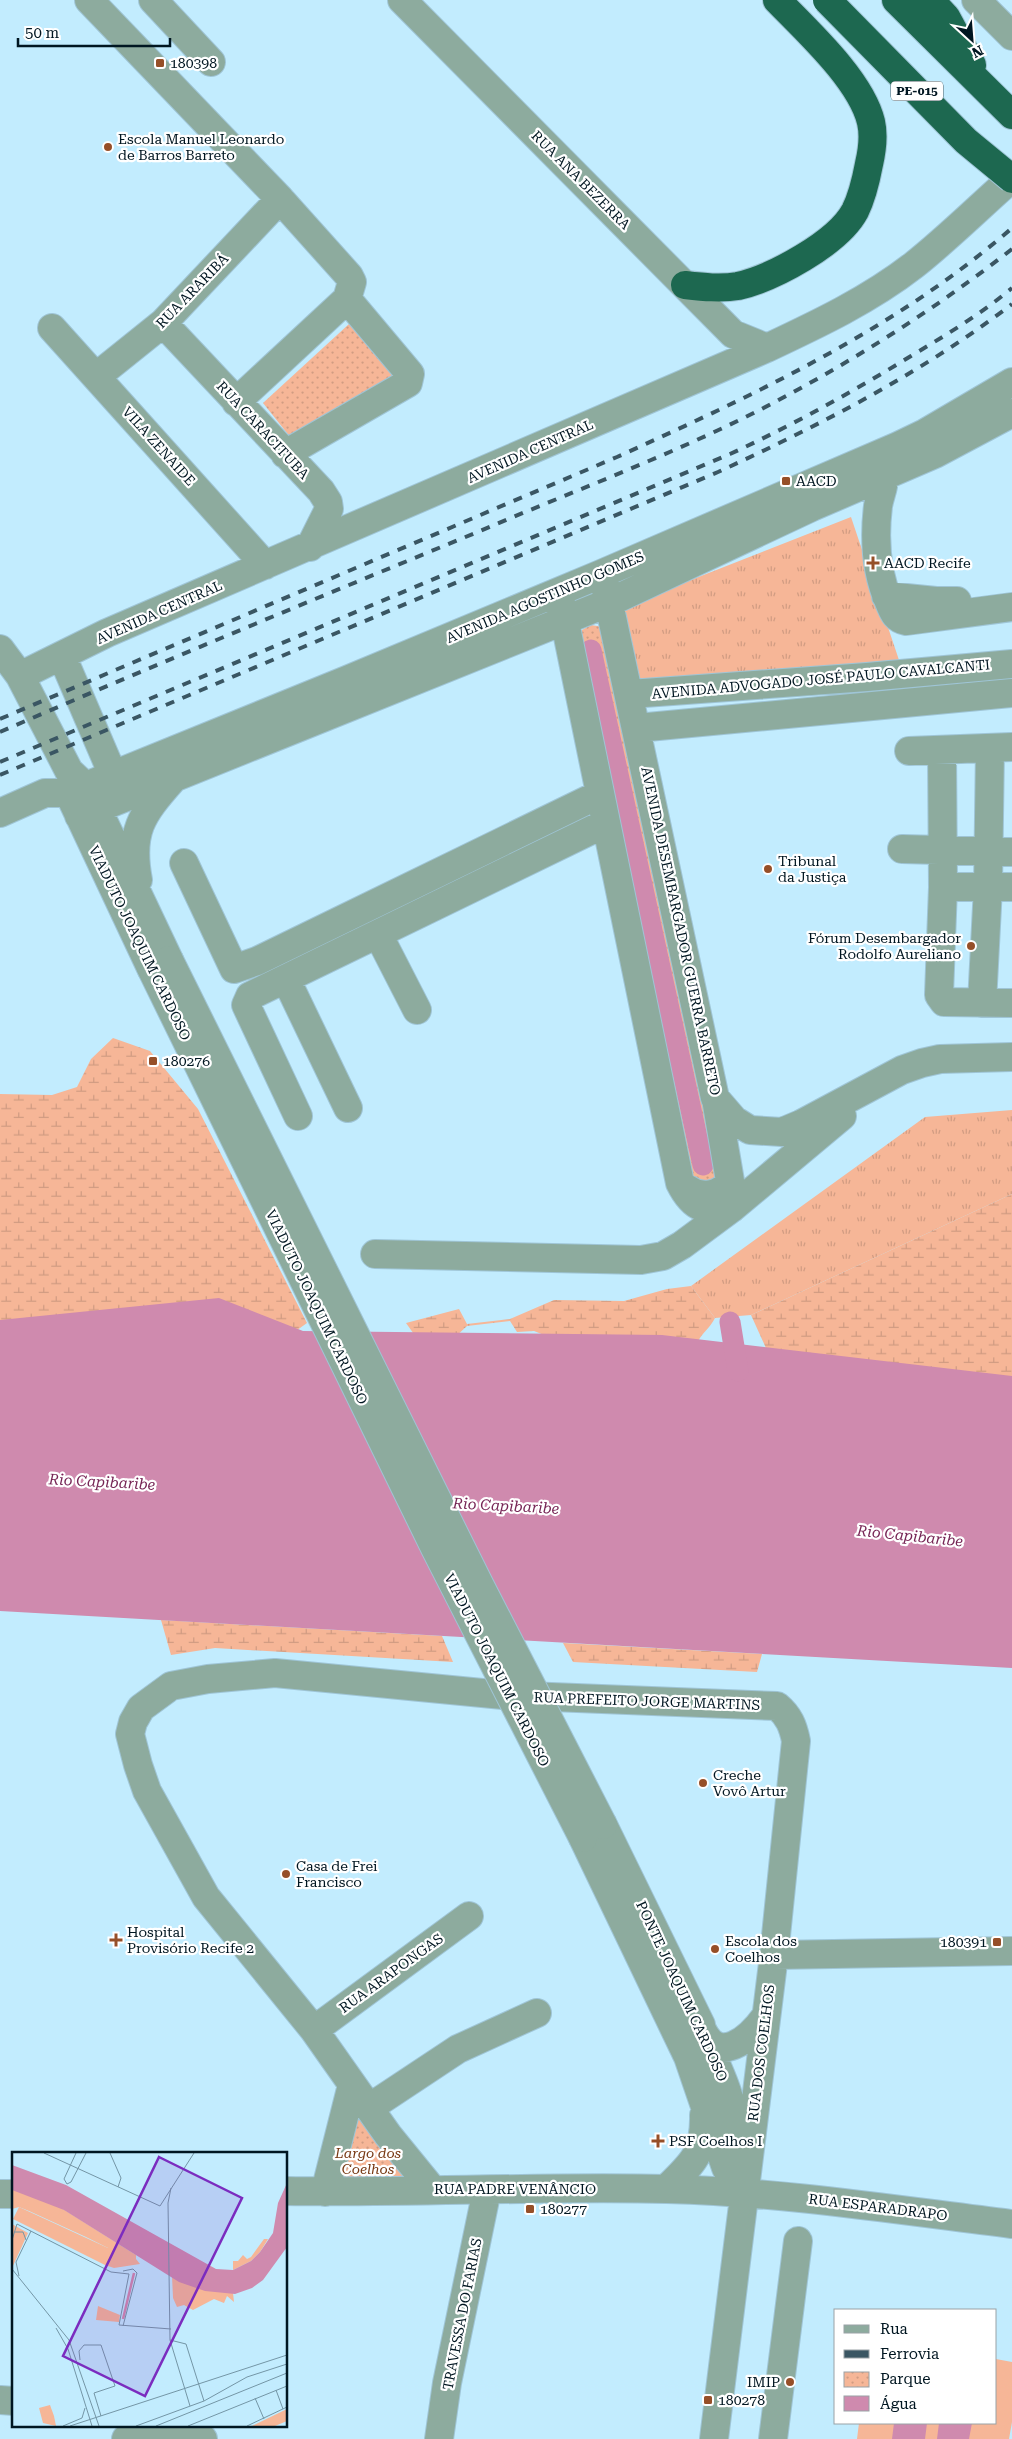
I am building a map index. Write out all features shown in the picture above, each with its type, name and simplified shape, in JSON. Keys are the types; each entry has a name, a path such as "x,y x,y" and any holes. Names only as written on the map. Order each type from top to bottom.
{"highway":[{"path":"685,286 721,288 739,286 757,280 800,258 827,241 845,224 854,212 861,194 872,149 871,123 861,98 846,74 777,0"},
{"name":"PE-015","path":"827,0 966,140 1012,179"},
{"path":"896,0 1012,115"},
{"path":"930,0 946,17 987,92"}],"street":[{"path":"89,0 280,199 349,276 352,287 347,298 236,402"},
{"path":"153,0 211,62"},
{"name":"RUA ANA BEZERRA","path":"402,0 732,334 767,348"},
{"path":"976,0 1012,36"},
{"name":"AVENIDA CENTRAL","path":"10,674 62,656 107,633 310,547 767,348 831,318 877,291 914,265 1012,179"},
{"name":"RUA ARARIBÁ","path":"98,376 163,323 280,199"},
{"path":"285,454 408,383 410,379 410,374 347,298"},
{"name":"RUA CARACITUBA","path":"163,323 321,491 328,502 329,509 310,547"},
{"name":"VILA ZENAIDE","path":"52,328 98,376 265,565"},
{"name":"AVENIDA AGOSTINHO GOMES","path":"80,795 175,778 610,602 812,507 880,466 925,433 1012,382"},
{"name":"AVENIDA AGOSTINHO GOMES","path":"80,795 113,774 601,574 880,466 935,454 1012,413"},
{"path":"880,466 876,540 877,559 886,596 895,616 906,621 1012,607"},
{"name":"AVENIDA DESEMBARGADOR GUERRA BARRETO","path":"601,574 610,602 715,1098 734,1120 750,1130 782,1132 922,1063 940,1059 1012,1057"},
{"path":"558,592 680,1183 687,1197 704,1209 732,1208"},
{"path":"886,596 936,601 1012,599"},
{"name":"VIADUTO JOAQUIM CARDOSO","path":"0,649 10,674 152,921 160,964"},
{"path":"62,656 113,774"},
{"name":"AVENIDA ADVOGADO JOSÉ PAULO CAVALCANTI","path":"630,694 868,678 1012,664"},
{"path":"637,728 1012,693"},
{"path":"910,751 1001,748 1000,887 982,1003"},
{"path":"942,750 940,1000 1012,1003"},
{"path":"152,921 139,883 134,848 141,818 175,778"},
{"path":"0,813 45,793 80,795"},
{"path":"184,863 234,969 257,961 600,794"},
{"name":"VIADUTO JOAQUIM CARDOSO","path":"80,795 160,964 479,1584 593,1832"},
{"path":"298,1116 246,1005 250,996 606,823"},
{"path":"902,849 1001,852"},
{"path":"942,887 1000,887"},
{"path":"378,934 417,1010"},
{"path":"286,979 348,1108"},
{"name":"AVENIDA DESEMBARGADOR GUERRA BARRETO","path":"375,1254 641,1260 663,1256 682,1245 732,1208 886,1080"},
{"path":"680,1183 692,1192 702,1195 714,1194 726,1188 730,1182 730,1172 715,1098"},
{"name":"RUA PREFEITO JORGE MARTINS","path":"314,2030 206,1897 147,1791 130,1734 133,1722 141,1708 171,1686 208,1679 275,1673 503,1695 777,1706 784,1712 793,1726"},
{"name":"RUA DOS COELHOS","path":"714,2439 774,1955 796,1741 793,1726"},
{"name":"PONTE JOAQUIM CARDOSO","path":"593,1832 701,2025 702,2033 725,2083 736,2119 744,2192"},
{"name":"PONTE JOAQUIM CARDOSO","path":"593,1832 688,2057 703,2096 726,2168 744,2192"},
{"name":"RUA ARAPONGAS","path":"314,2030 468,1916"},
{"path":"774,1955 1012,1952"},
{"path":"701,2025 710,2040 717,2044 731,2046 747,2039 785,1981 818,1954"},
{"path":"369,2108 458,2049 537,2013"},
{"path":"314,2030 369,2108 432,2189"},
{"path":"325,2192 352,2085"},
{"path":"666,2189 691,2165 700,2150 704,2134 703,2096"},
{"name":"RUA PADRE VENÂNCIO","path":"288,2191 666,2189 744,2192"},
{"name":"TRAVESSA DO FARIAS","path":"439,2439 447,2383 487,2190"},
{"name":"RUA ESPARADRAPO","path":"744,2192 925,2212 1012,2224"},
{"path":"773,2439 798,2241"},
{"path":"129,2432 202,2439"}],"green space":[{"path":"349,324 398,379 291,438 263,403"},
{"path":"851,517 902,669 636,680 617,609"},
{"path":"591,625 609,628 724,1165 713,1184 686,1179 574,646 582,630"},
{"path":"113,1038 150,1051 198,1109 307,1323 293,1333 0,1335 0,1094 52,1095 77,1087 91,1059"},
{"path":"1012,1110 1012,1194 751,1315 715,1318 691,1286 925,1117"},
{"path":"1012,1194 1012,1391 770,1357 751,1315"},
{"path":"691,1286 715,1318 697,1343 554,1339 534,1331 517,1332 510,1321 467,1326 454,1338 416,1337 406,1323 459,1309 467,1324 510,1319 554,1300 624,1301 667,1289"},
{"path":"161,1620 442,1636 453,1662 215,1648 171,1655"},
{"path":"563,1643 762,1654 757,1672 573,1662"},
{"name":"Largo dos Coelhos","path":"351,2096 416,2191 331,2191"},
{"path":"997,2359 1012,2362 1012,2422 1009,2439 857,2439 859,2424 997,2424"}],"water":[{"name":"Rio Capibaribe","path":"219,1298 303,1331 662,1335 1012,1376 1012,1668 0,1611 0,1320"},
{"path":"894,2424 927,2424 925,2439 892,2439"},
{"path":"939,2424 972,2424 969,2439 937,2439"}],"waterway":[{"path":"591,650 703,1165"},
{"path":"730,1322 738,1371"}],"railway":[{"path":"0,719 617,457 721,409 823,357 873,328 921,298 1012,228"},
{"path":"0,732 240,630 629,469 739,420 867,350 955,291 1012,249"},
{"path":"0,762 730,454 799,420 867,382 963,324 1012,288"},
{"path":"0,775 718,472 794,436 870,396 942,353 1012,304"}],"place":[{"name":"180398","path":"160,63"},
{"name":"Escola Manuel Leonardo de Barros Barreto","path":"108,147"},
{"name":"AACD","path":"786,481"},
{"name":"AACD Recife","path":"873,563"},
{"name":"Tribunal da Justiça","path":"768,869"},
{"name":"Fórum Desembargador Rodolfo Aureliano","path":"971,946"},
{"name":"180276","path":"153,1061"},
{"name":"Creche Vovô Artur","path":"703,1783"},
{"name":"Casa de Frei Francisco","path":"286,1874"},
{"name":"Hospital Provisório Recife 2","path":"116,1940"},
{"name":"180391","path":"997,1942"},
{"name":"Escola dos Coelhos","path":"715,1949"},
{"name":"PSF Coelhos I","path":"658,2141"},
{"name":"180277","path":"530,2209"},
{"name":"IMIP","path":"790,2382"},
{"name":"180278","path":"708,2400"}]}
